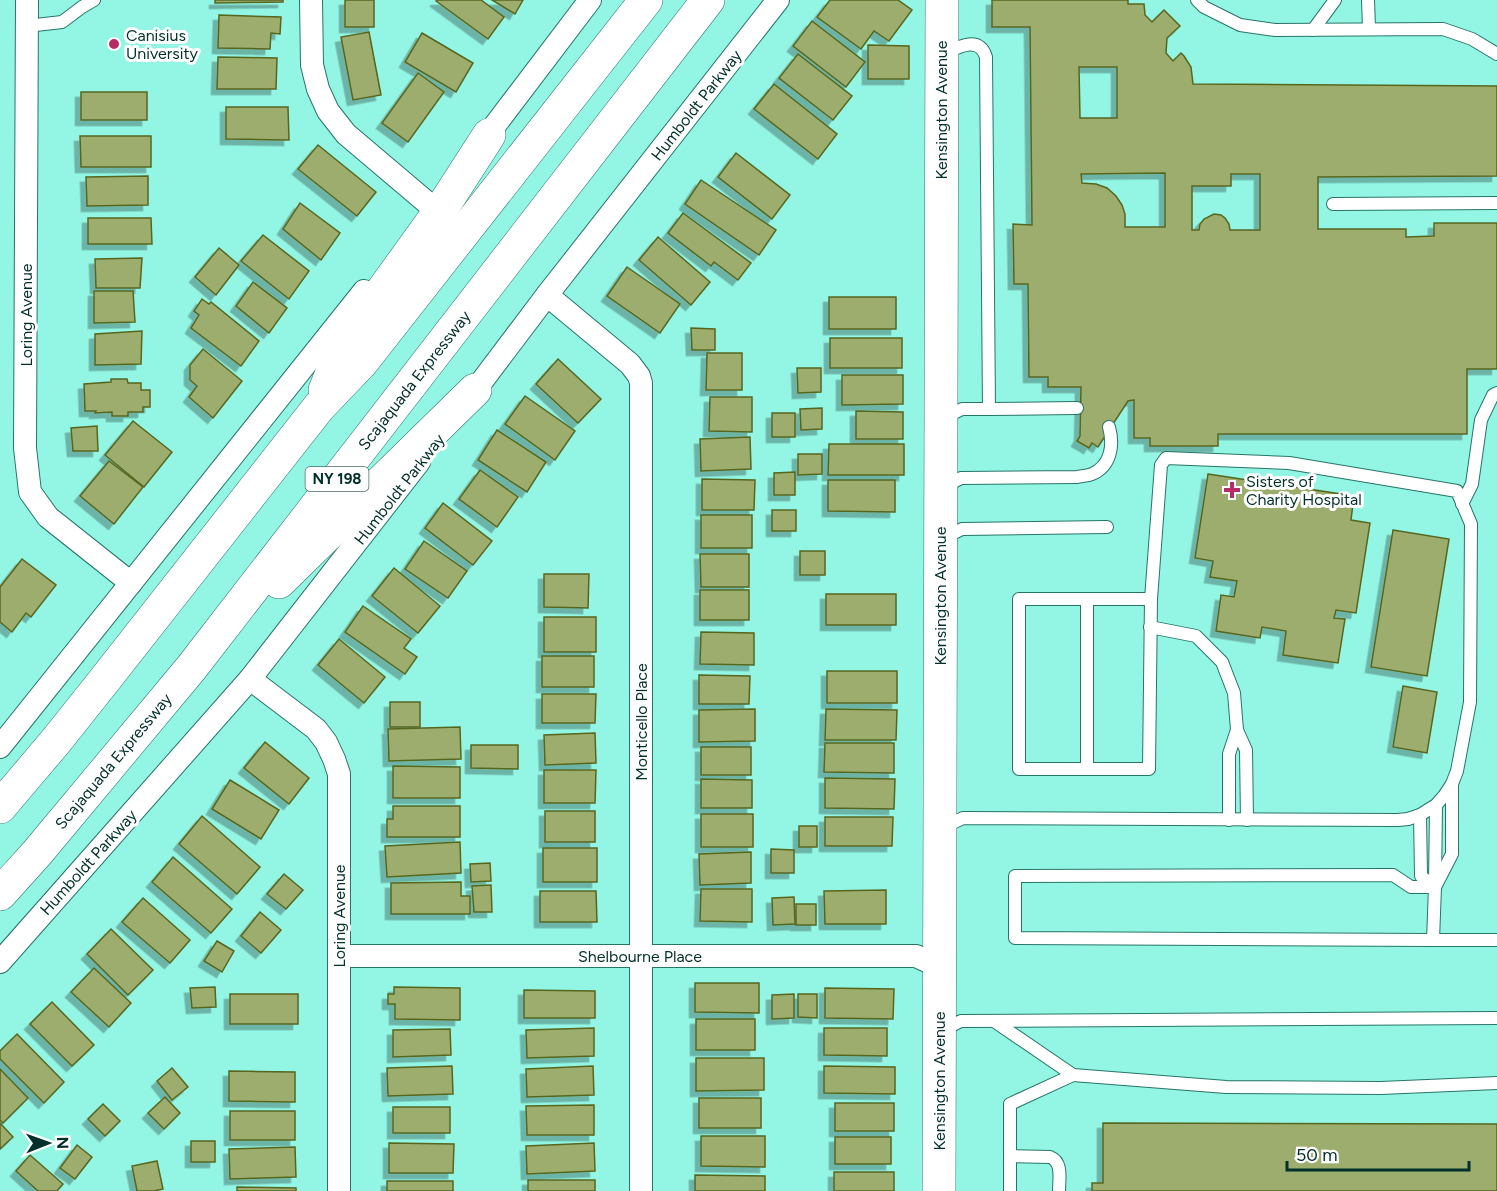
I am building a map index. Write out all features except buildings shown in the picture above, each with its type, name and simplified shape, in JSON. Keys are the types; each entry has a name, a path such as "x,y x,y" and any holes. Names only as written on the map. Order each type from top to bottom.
{"main road":[{"path":"0,807 56,741 319,407 362,362 646,0"},
{"name":"Scajaquada Expressway","path":"0,894 192,667 708,0"},
{"name":"Kensington Avenue","path":"939,1191 942,0"},
{"path":"319,407 344,344 440,212 489,135"},
{"path":"192,667 475,390"}],"street":[{"name":"Loring Avenue","path":"27,0 25,448 30,492 48,517 131,583"},
{"path":"311,0 312,65 318,89 328,111 346,134 431,206"},
{"path":"0,747 489,135 590,0"},
{"name":"Humboldt Parkway","path":"0,962 250,679 778,0"},
{"name":"Monticello Place","path":"547,295 630,364 641,383 641,1191"},
{"name":"Loring Avenue","path":"250,679 316,729 326,742 339,774 339,1191"},
{"name":"Shelbourne Place","path":"339,956 915,956 940,967"}],"lane":[{"path":"27,27 62,22 94,0"},
{"path":"1197,0 1204,7 1240,25 1275,30 1443,29 1472,39 1497,54"},
{"path":"1313,30 1335,0"},
{"path":"1368,0 1369,28"},
{"path":"942,55 964,44 978,45 984,49 986,57 989,409"},
{"path":"1333,204 1497,203"},
{"path":"1462,504 1472,484 1481,420 1493,395 1497,393"},
{"path":"941,420 962,409 1077,408"},
{"path":"941,489 961,478 1077,477 1092,474 1103,466 1110,455 1112,439 1109,427"},
{"path":"940,829 963,818 1398,820 1420,815 1436,805 1452,784 1458,771 1470,702 1471,524 1457,491 1301,465 1166,458 1161,465 1151,599 1149,769 1019,769 1019,599 1151,599"},
{"path":"940,540 962,529 1107,527"},
{"path":"1087,599 1087,769"},
{"path":"1150,627 1196,636 1222,662 1234,693 1237,730 1246,750 1247,820"},
{"path":"1229,820 1229,754 1237,730"},
{"path":"1435,887 1452,854 1452,784"},
{"path":"1433,940 1436,805"},
{"path":"1420,815 1421,876 1435,887"},
{"path":"1435,887 1411,887 1393,875 1015,876 1015,938 1497,940"},
{"path":"939,1032 961,1021 1497,1018"},
{"path":"994,1021 1074,1075"},
{"path":"1010,1191 1010,1104 1074,1075 1226,1087 1381,1088 1497,1083"},
{"path":"1010,1156 1056,1159 1059,1164 1059,1191"}],"place":[{"name":"Canisius University","path":"114,44"},
{"name":"Sisters of Charity Hospital","path":"1232,490"}]}
